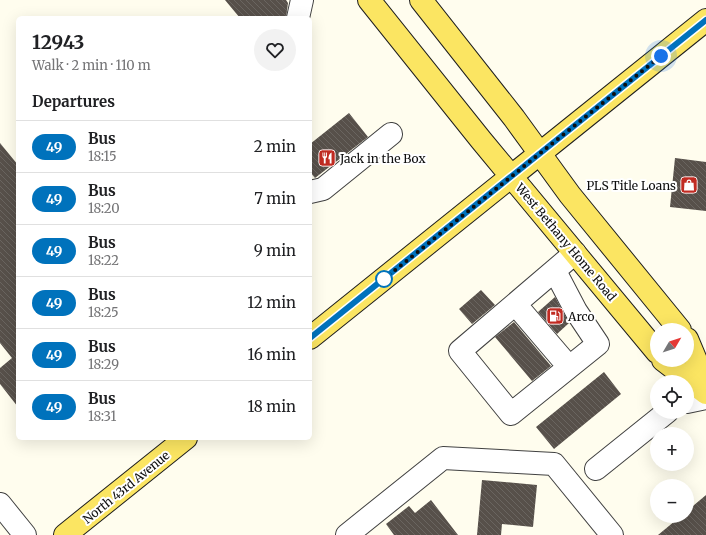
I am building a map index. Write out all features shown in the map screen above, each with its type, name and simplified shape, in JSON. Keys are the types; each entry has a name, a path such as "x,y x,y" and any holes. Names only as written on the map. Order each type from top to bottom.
{"main road":[{"name":"West Bethany Home Road","path":"369,0 511,176 650,344"},
{"path":"422,0 541,153 570,195 674,323"},
{"path":"312,336 706,20"},
{"path":"694,356 706,384"},
{"path":"673,367 706,393"},
{"name":"North 43rd Avenue","path":"65,535 184,440"}],"street":[{"path":"298,16 302,0"},
{"path":"312,192 323,189 391,134"},
{"path":"555,271 576,311 598,344 512,414 460,351 516,305 575,253"},
{"path":"516,305 569,367"},
{"path":"694,401 706,398"},
{"path":"596,469 658,419"},
{"path":"347,535 443,458 554,464 612,535"},
{"path":"0,504 25,535"}],"building":[{"path":"225,0 286,0 288,3 286,16 238,16"},
{"name":"Jack in the Box","path":"349,113 368,137 315,178 312,174 312,142"},
{"path":"0,143 16,163 16,404 0,384 0,368 12,358 0,343"},
{"name":"PLS Title Loans","path":"675,158 706,162 706,211 670,207"},
{"path":"481,290 495,305 472,324 459,309"},
{"name":"Arco","path":"555,297 569,323 557,334 538,312"},
{"path":"514,322 551,366 532,381 495,337"},
{"path":"604,372 621,394 554,449 536,427"},
{"path":"482,480 537,485 533,527 502,524 501,535 477,535"},
{"path":"706,495 706,535 658,535 673,523 694,523 694,505"},
{"path":"431,500 458,535 394,535 386,524 409,506 415,513"}],"bus line":[{"name":"49","path":"312,336 706,20"}],"place":[{"name":"Jack in the Box","path":"327,158"},
{"name":"PLS Title Loans","path":"689,185"},
{"name":"Arco","path":"555,316"}],"route":[{"path":"384,279 661,56"}]}
